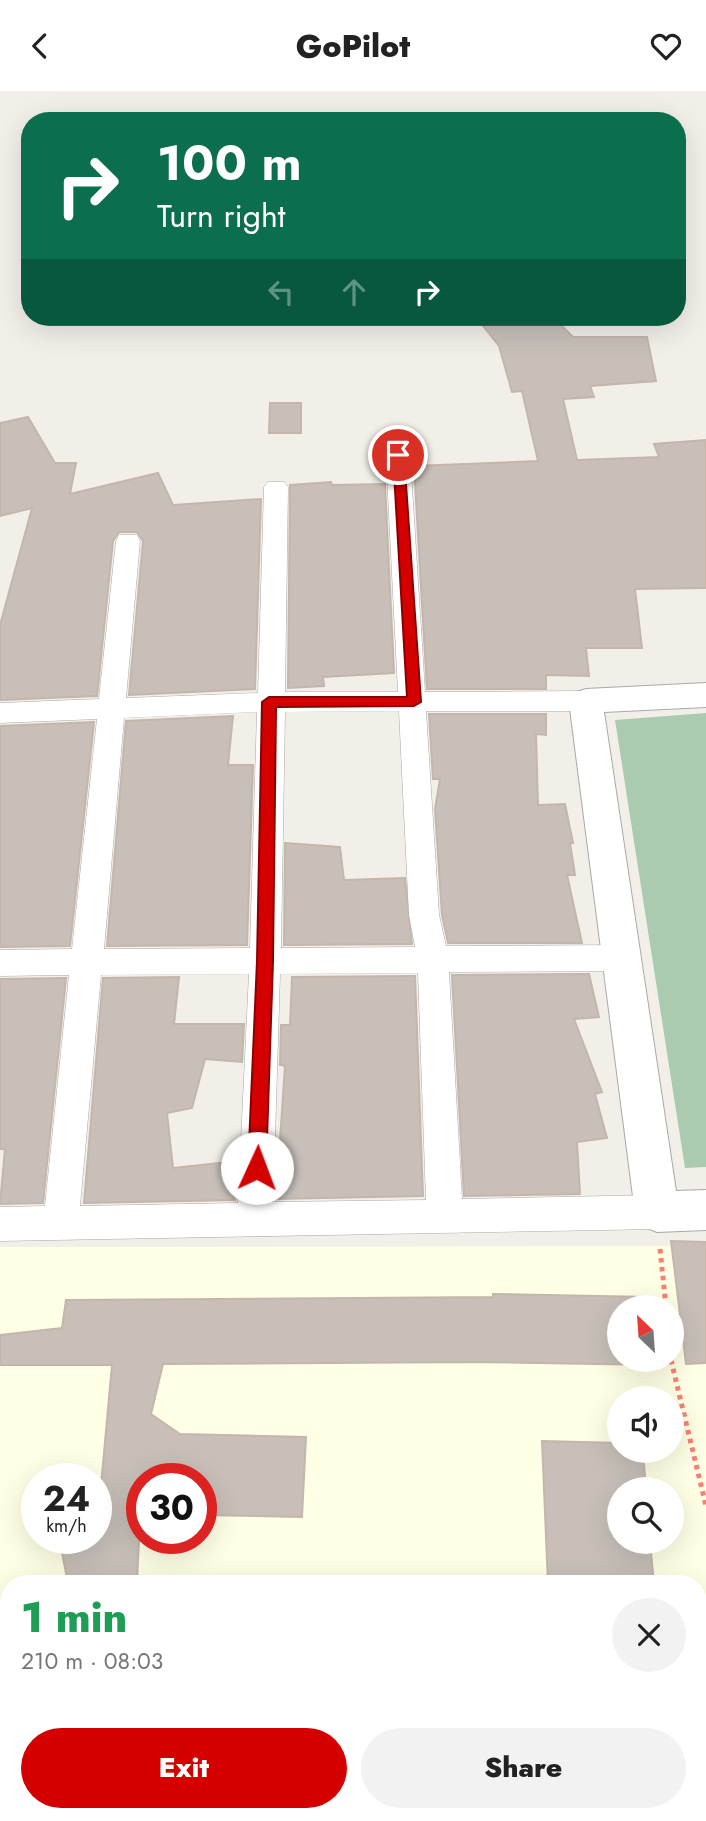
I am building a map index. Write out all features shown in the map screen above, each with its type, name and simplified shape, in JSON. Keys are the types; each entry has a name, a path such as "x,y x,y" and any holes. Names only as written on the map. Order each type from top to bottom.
{"street":[{"path":"398,455 424,915 433,960 445,1216"},
{"path":"255,1220 265,961 276,487"},
{"path":"61,1223 89,963 128,541"},
{"path":"0,713 269,702 586,701 706,695"},
{"path":"586,701 657,1212"},
{"path":"0,963 622,958"},
{"path":"0,1224 706,1210"}],"path":[{"path":"657,1212 665,1295"},
{"path":"674,1372 706,1506"}],"shaded area":[{"path":"706,713 706,1167 685,1168 615,720"},
{"path":"706,1246 706,1575 0,1575 0,1247"}],"building":[{"path":"483,326 562,326 573,337 647,337 656,381 590,386 594,397 563,399 577,460 659,457 654,444 706,440 706,588 635,589 642,648 586,648 589,676 546,675 546,689 427,689 414,466 538,461 522,391 512,392 499,346"},
{"path":"270,403 301,403 301,433 269,433"},
{"path":"28,417 55,463 76,463 70,494 158,473 173,505 261,499 255,689 129,695 143,541 137,532 119,532 113,541 97,696 0,700 0,625 32,508 0,516 0,423"},
{"path":"331,482 332,485 385,484 394,673 323,677 324,686 288,688 290,485"},
{"path":"429,714 546,714 546,735 536,734 538,805 565,804 573,843 570,843 575,875 567,875 582,943 448,943 442,915 435,809 440,779 433,779"},
{"path":"233,716 228,765 253,765 247,945 107,946 126,721"},
{"path":"94,722 70,946 0,947 0,726"},
{"path":"285,843 340,847 344,880 405,878 412,944 284,945"},
{"path":"589,974 599,1017 574,1019 602,1092 595,1094 607,1138 577,1142 580,1194 464,1196 452,975"},
{"path":"415,976 423,1196 276,1199 285,1066 280,1065 281,1025 290,1025 292,977"},
{"path":"179,977 174,1024 244,1024 242,1062 205,1059 192,1108 167,1113 173,1168 237,1161 235,1200 84,1203 103,978"},
{"path":"66,978 43,1203 0,1204 5,1149 0,1149 0,979"},
{"path":"671,1241 706,1242 706,1363 686,1364 684,1295 678,1295"},
{"path":"493,1294 607,1296 607,1364 477,1362 163,1364 151,1414 180,1434 306,1437 302,1517 217,1515 217,1463 126,1463 126,1554 138,1554 137,1575 66,1575 62,1554 112,1554 112,1463 103,1463 112,1365 0,1365 0,1335 62,1328 66,1300 493,1297"},
{"path":"542,1441 607,1443 607,1463 644,1463 645,1477 607,1477 607,1554 651,1554 653,1575 548,1575"}],"route":[{"path":"257,1168 265,961 269,702 414,702 398,455"}]}
